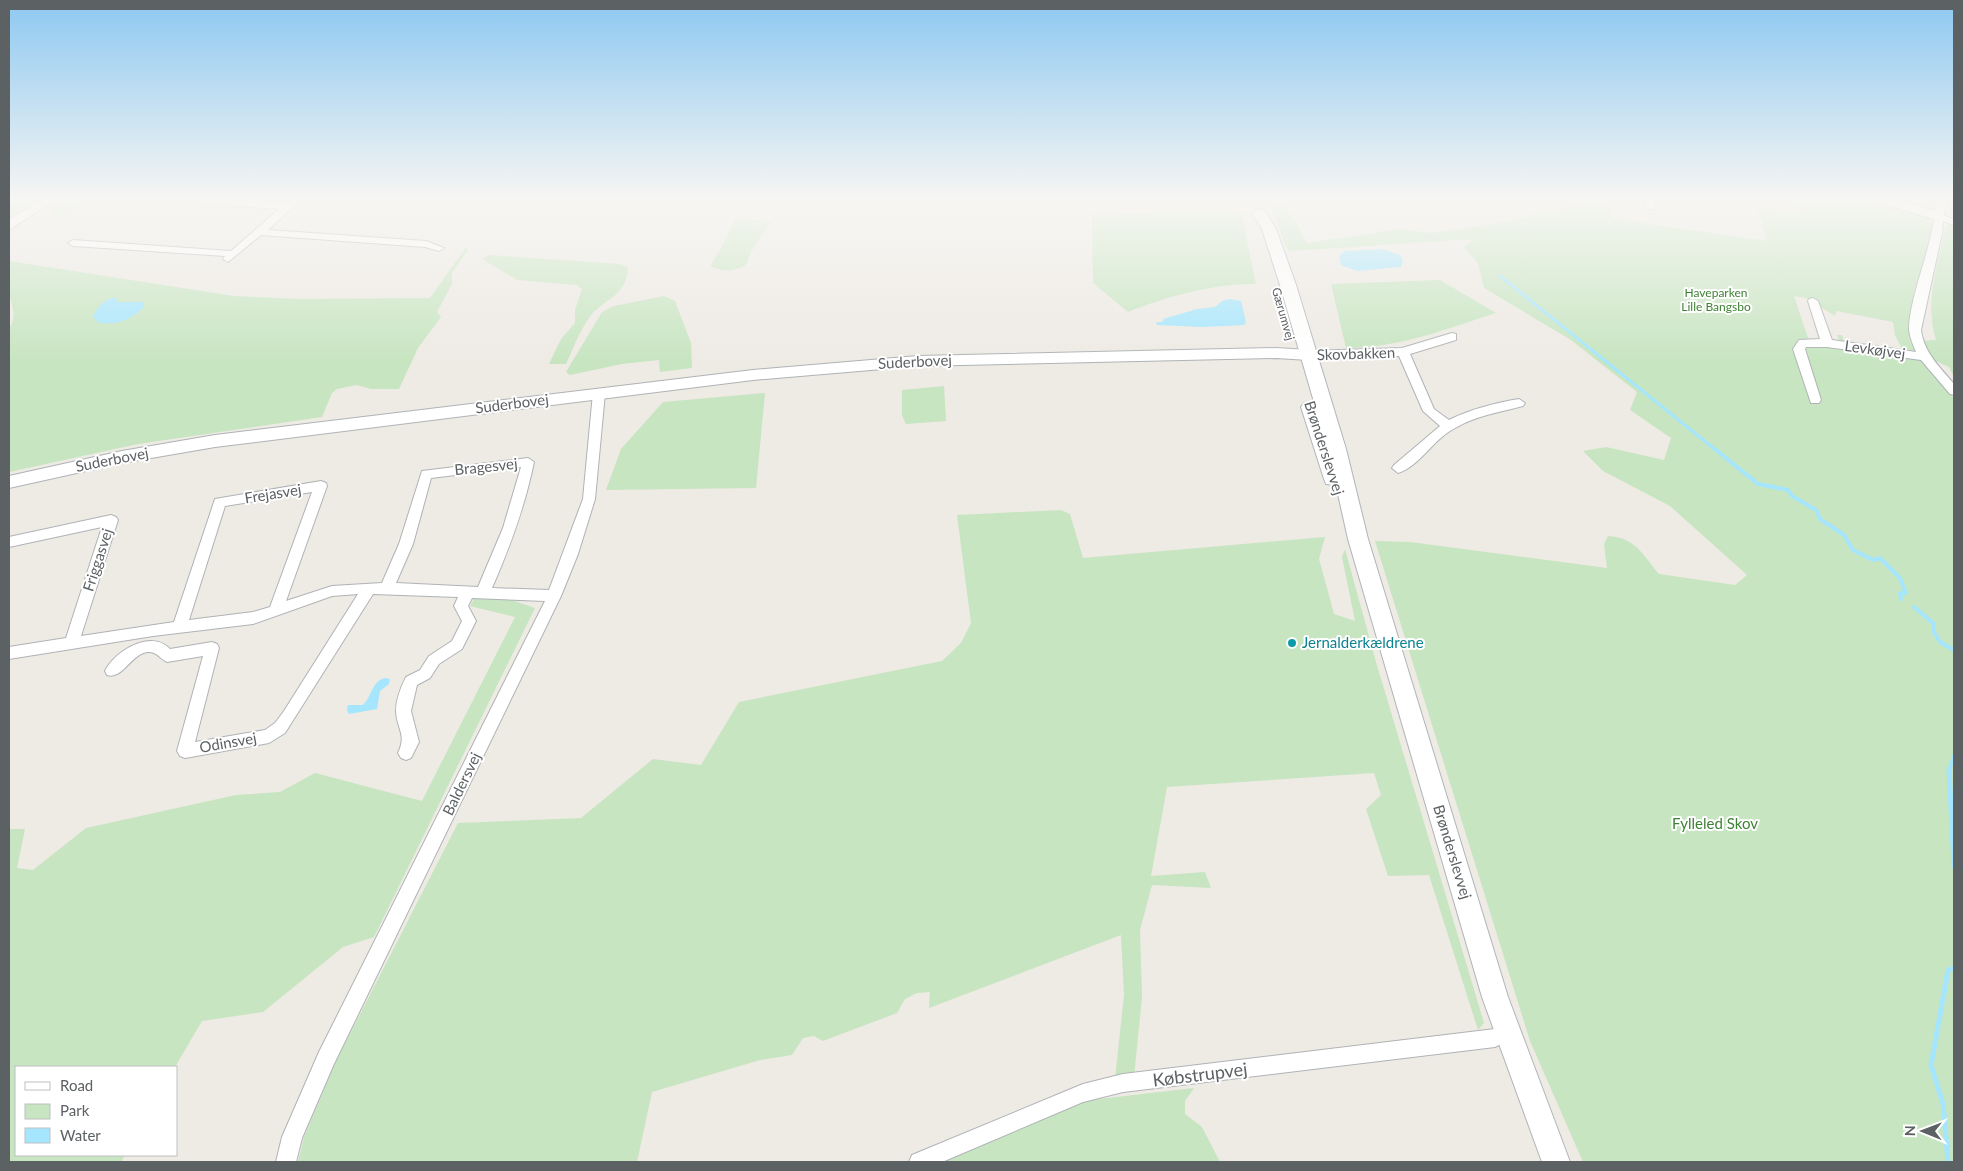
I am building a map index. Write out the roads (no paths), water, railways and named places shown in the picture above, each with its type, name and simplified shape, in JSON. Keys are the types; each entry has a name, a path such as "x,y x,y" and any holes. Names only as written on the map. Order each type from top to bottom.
{"main road":[{"name":"Gærumvej","path":"1275,253 1302,356"},
{"name":"Brønderslevvej","path":"1302,356 1337,449 1358,539 1495,997 1556,1162"}],"street":[{"path":"182,253 231,257 236,253"},
{"path":"1932,253 1916,319 1917,342 1924,356 1954,391"},
{"name":"Levkøjvej","path":"1812,301 1827,343"},
{"name":"Skovbakken","path":"1302,356 1403,352 1452,337"},
{"name":"Levkøjvej","path":"1815,400 1798,349 1803,343 1827,343 1903,355 1924,356"},
{"name":"Skovbakken","path":"1403,352 1429,411 1449,426"},
{"name":"Suderbovej","path":"9,482 122,457 215,441 599,393 841,366 918,361 1020,358 1278,362 1302,356"},
{"name":"Baldersvej","path":"286,1162 292,1137 326,1059 554,596 571,554 589,499 599,393"},
{"path":"1398,468 1449,426 1468,415 1519,403"},
{"name":"Bragesvej","path":"387,588 411,529 426,474 528,462 521,500 509,535 484,592"},
{"name":"Frejasvej","path":"180,626 220,502 321,486 275,612"},
{"name":"Friggasvej","path":"9,542 111,520 72,642"},
{"name":"Odinsvej","path":"147,648 163,650 167,656 212,648 185,751 269,736 280,728 289,716 369,588"},
{"path":"9,653 152,630 252,618 275,612 332,591 387,588 554,596"},
{"path":"406,753 411,742 402,709 403,699 411,681 426,674 434,660 457,645 469,621 461,606 468,592"},
{"path":"112,671 125,656 147,648 152,630"},
{"name":"Købstrupvej","path":"918,1162 1083,1093 1122,1083 1495,1038"}],"water":[{"path":"1343,253 1393,253 1400,255 1403,261 1401,267 1357,271 1341,265 1339,256"},
{"path":"115,297 118,302 144,302 144,307 123,321 99,323 93,317 97,310 102,304"},
{"path":"1230,299 1241,301 1246,322 1244,325 1203,327 1157,325 1156,322 1163,322 1163,319 1197,309 1215,307 1222,301"},
{"path":"385,678 390,679 389,684 380,691 377,709 349,714 347,710 348,705 363,705 377,682"}],"waterway":[{"path":"1500,276 1717,451"},
{"path":"1716,450 1758,484 1788,490 1792,496 1816,510 1820,519 1844,535 1853,550 1873,560 1880,558 1900,578 1906,593 1900,593 1901,599"},
{"path":"1914,607 1934,624 1933,631 1940,642 1954,650"},
{"path":"1949,770 1954,756"},
{"path":"1949,770 1954,866"},
{"path":"1948,1162 1943,1104 1931,1065 1948,970 1954,968"}],"place":[{"name":"Jernalderkældrene","path":"1292,643"}],"park label":[{"name":"Haveparken Lille Bangsbo","path":"1716,300"},
{"name":"Fylleled Skov","path":"1715,824"}]}
